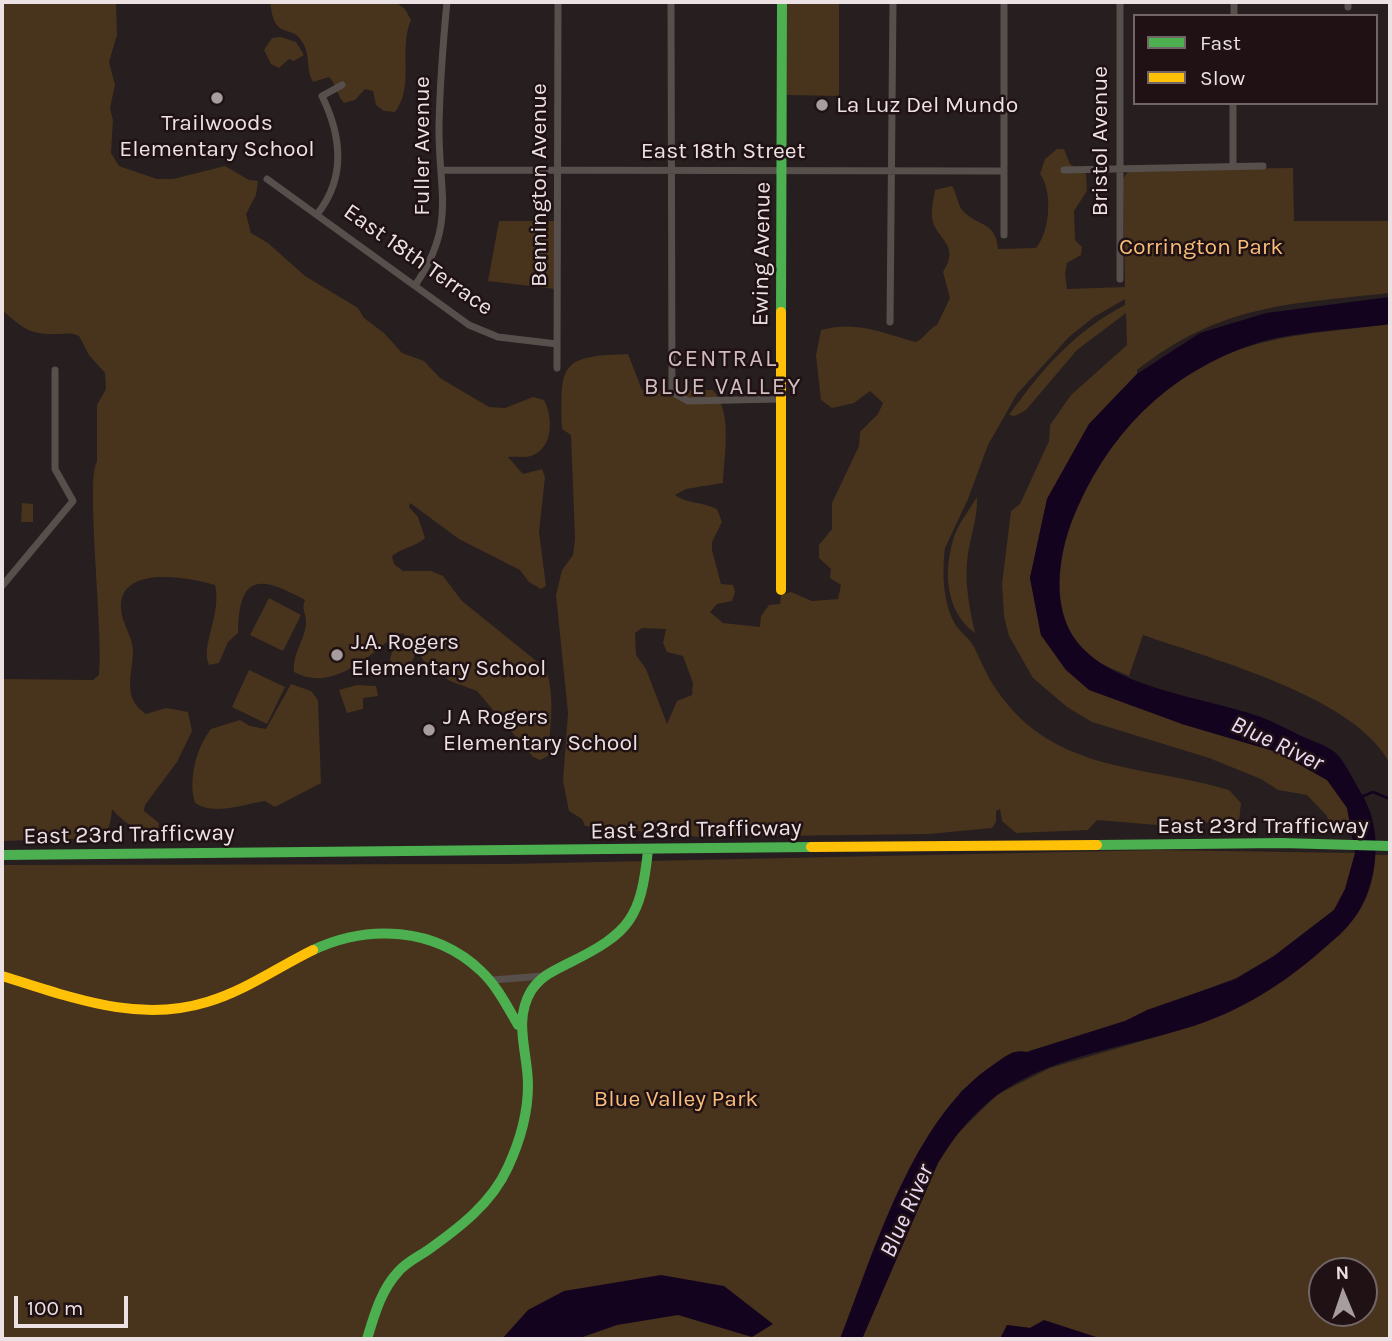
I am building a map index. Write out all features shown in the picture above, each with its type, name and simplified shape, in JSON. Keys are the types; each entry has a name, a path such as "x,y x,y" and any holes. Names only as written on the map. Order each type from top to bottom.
{"street":[{"name":"Fuller Avenue","path":"416,284 431,261 440,236 443,170 439,129 447,2"},
{"name":"Bennington Avenue","path":"557,368 558,2"},
{"path":"671,2 672,392 688,401 779,400"},
{"name":"Ewing Avenue","path":"781,590 779,400 782,2"},
{"path":"890,322 893,2"},
{"path":"1004,2 1004,235"},
{"name":"Bristol Avenue","path":"1119,2 1120,279"},
{"path":"318,213 332,190 338,165 337,137 322,96 342,85"},
{"path":"1233,105 1233,166"},
{"path":"1064,170 1263,166"},
{"name":"East 18th Street","path":"443,170 1003,171"},
{"name":"East 18th Terrace","path":"267,179 318,213 469,324 498,337 557,344"},
{"path":"2,586 73,501 55,469 55,370"},
{"name":"East 23rd Trafficway","path":"2,855 1282,843 1390,846"},
{"path":"518,1025 536,983 542,976 610,940 628,923 639,906 648,850"},
{"path":"2,976 117,1009 173,1010 232,995 330,940 360,931 390,931 412,934 449,948 474,963 493,980 518,1025 527,1063 528,1097 520,1137 505,1174 467,1222 399,1270 376,1309 368,1339"},
{"path":"493,980 542,976"}],"green space":[{"path":"2,2 116,2 117,35 109,62 115,85 110,108 113,120 111,153 119,166 157,179 173,179 225,166 249,180 258,181 256,195 246,214 251,233 268,243 305,276 358,308 364,318 384,333 402,353 424,361 440,378 489,407 505,408 533,397 544,400 550,431 544,446 531,456 508,457 523,474 542,469 545,477 539,532 546,586 541,589 529,582 520,570 459,539 410,503 409,507 418,517 425,538 392,556 394,564 403,571 431,571 443,576 462,601 545,668 551,700 548,756 540,760 533,757 477,691 450,681 425,663 417,650 409,668 402,673 396,671 390,659 392,652 403,646 407,638 403,633 394,636 360,663 335,675 321,678 294,672 295,659 305,628 305,600 275,586 255,585 248,590 242,599 238,633 228,642 219,663 209,665 207,649 216,607 215,585 189,579 157,577 131,585 123,595 121,609 133,650 130,685 133,700 146,714 166,708 188,712 192,731 177,762 145,805 144,811 159,823 158,830 144,830 132,826 112,809 107,829 98,838 2,841 2,679 93,680 99,675 93,497 97,462 97,405 106,389 105,373 89,355 79,336 32,331 2,310"},
{"path":"270,2 395,2 405,9 411,20 407,32 404,91 395,112 384,111 376,105 373,91 365,89 355,100 344,103 329,77 313,82 304,45 294,34 280,28 276,23"},
{"path":"787,3 839,4 839,96 787,95"},
{"path":"281,37 296,42 304,55 294,61 289,59 279,68 271,64 264,50 272,38"},
{"name":"Corrington Park","path":"1057,149 1064,149 1070,164 1086,174 1087,191 1074,211 1075,240 1082,247 1081,255 1067,263 1067,289 1125,287 1123,179 1129,170 1293,168 1294,221 1390,221 1390,293 1319,300 1257,311 1198,332 1168,348 1137,370 1137,374 1089,424 1047,499 1030,578 1041,635 1066,670 1182,724 1277,752 1327,780 1348,808 1353,832 1331,832 1327,816 1307,795 1278,790 1261,779 1209,758 1092,722 1067,707 1033,678 1009,636 1004,616 1002,584 1011,511 1020,504 1049,441 1050,425 1071,395 1127,345 1126,313 1077,350 1026,410 1015,416 1009,415 1061,352 1090,327 1125,305 1125,299 1094,317 1070,336 1017,394 988,445 968,499 945,548 946,596 950,614 972,643 996,689 1019,717 1044,737 1102,762 1229,790 1241,803 1239,822 1157,825 1097,820 1088,830 1016,833 1002,821 1000,809 996,811 996,822 992,828 929,834 699,837 585,826 582,819 569,811 563,781 568,713 556,595 562,570 573,555 575,539 571,435 562,429 562,390 569,368 577,361 589,357 628,354 642,390 713,390 719,400 726,434 723,483 686,489 675,495 717,509 722,522 712,542 712,550 721,584 733,585 735,592 732,601 717,604 710,612 723,623 760,627 761,616 769,605 780,604 781,595 791,592 812,601 838,599 841,585 830,578 831,569 819,558 819,545 832,529 832,503 859,446 860,432 878,414 883,403 870,391 854,403 832,408 821,400 816,356 821,330 858,327 916,342 919,340 937,325 950,298 943,272 950,254 932,217 935,190 952,186 963,211 990,229 997,240 998,249 1036,248 1047,222 1047,191 1040,174 1045,159","holes":["642,628 666,629 663,643 667,652 683,656 693,683 692,695 677,701 667,724 646,669 636,655 635,633"]},
{"path":"499,221 555,221 555,289 488,281"},
{"path":"1390,324 1390,764 1373,740 1347,719 1280,683 1242,669 1143,635 1129,676 1095,660 1073,638 1062,611 1060,579 1065,546 1075,513 1105,453 1122,431 1143,409 1179,381 1205,365 1239,350 1281,338"},
{"path":"977,497 967,571 968,598 975,633 957,613 949,588 948,574 955,534"},
{"path":"22,503 33,504 33,522 21,522"},
{"path":"269,598 301,615 283,651 250,635"},
{"path":"249,670 285,687 267,724 232,707"},
{"path":"291,684 311,691 318,700 321,783 275,807 265,801 220,809 211,809 195,803 192,784 195,764 201,745 211,729 240,720 250,726 266,729"},
{"path":"357,685 376,686 378,696 363,698 363,709 347,713 339,690"},
{"name":"Blue Valley Park","path":"1159,850 1355,853 1346,889 1334,910 1274,956 1236,978 1125,1021 1026,1052 1013,1052 961,1091 840,1339 2,1339 2,865 507,864"},
{"path":"1375,855 1390,855 1390,1339 1102,1339 1044,1321 1030,1328 1007,1325 1000,1339 862,1339 938,1163 954,1137 998,1094 1050,1068 1197,1025 1340,935 1361,908 1373,877"}],"water":[{"name":"Blue River","path":"1390,297 1390,324 1304,333 1257,343 1225,355 1168,390 1143,411 1121,435 1102,462 1071,523 1060,566 1063,612 1075,639 1091,656 1134,680 1263,718 1325,746 1338,755 1367,805 1376,843 1371,882 1359,911 1321,951 1277,985 1244,1005 1193,1026 1066,1061 1018,1082 987,1103 964,1126 938,1163 862,1339 840,1339 899,1189 940,1118 965,1088 1013,1053 1027,1052 1125,1021 1147,1010 1236,979 1274,956 1334,910 1345,889 1355,853 1347,808 1327,780 1277,752 1182,724 1089,690 1066,670 1041,635 1030,578 1047,499 1089,424 1137,374 1200,333 1266,313"},
{"path":"661,1275 724,1286 773,1324 752,1337 678,1315 617,1325 577,1339 502,1339 528,1310 564,1291"},
{"path":"1044,1320 1102,1339 1000,1339 1007,1325 1030,1328"}],"waterway":[{"path":"1361,797 1373,792 1390,799"}],"traffic: fast":[{"path":"781,312 782,2"},
{"path":"1097,845 1282,843 1390,846"},
{"path":"2,855 811,847"},
{"path":"367,1339 375,1312 392,1279 408,1262 463,1224 484,1203 501,1180 516,1147 527,1106 528,1085 522,1025 526,1002 531,991 543,978 606,942 629,921 641,892 648,850"},
{"path":"313,950 356,936 378,934 400,934 443,945 463,956 487,977 518,1025"}],"traffic: slow":[{"path":"781,312 781,590"},
{"path":"811,847 1097,845"},
{"path":"2,976 103,1005 154,1010 181,1008 235,992 313,950"}],"place":[{"name":"Trailwoods Elementary School","path":"217,98"},
{"name":"La Luz Del Mundo","path":"822,105"},
{"name":"J.A. Rogers Elementary School","path":"337,655"},
{"name":"J A Rogers Elementary School","path":"429,730"}],"district":[{"name":"CENTRAL BLUE VALLEY","path":"723,373"}]}
